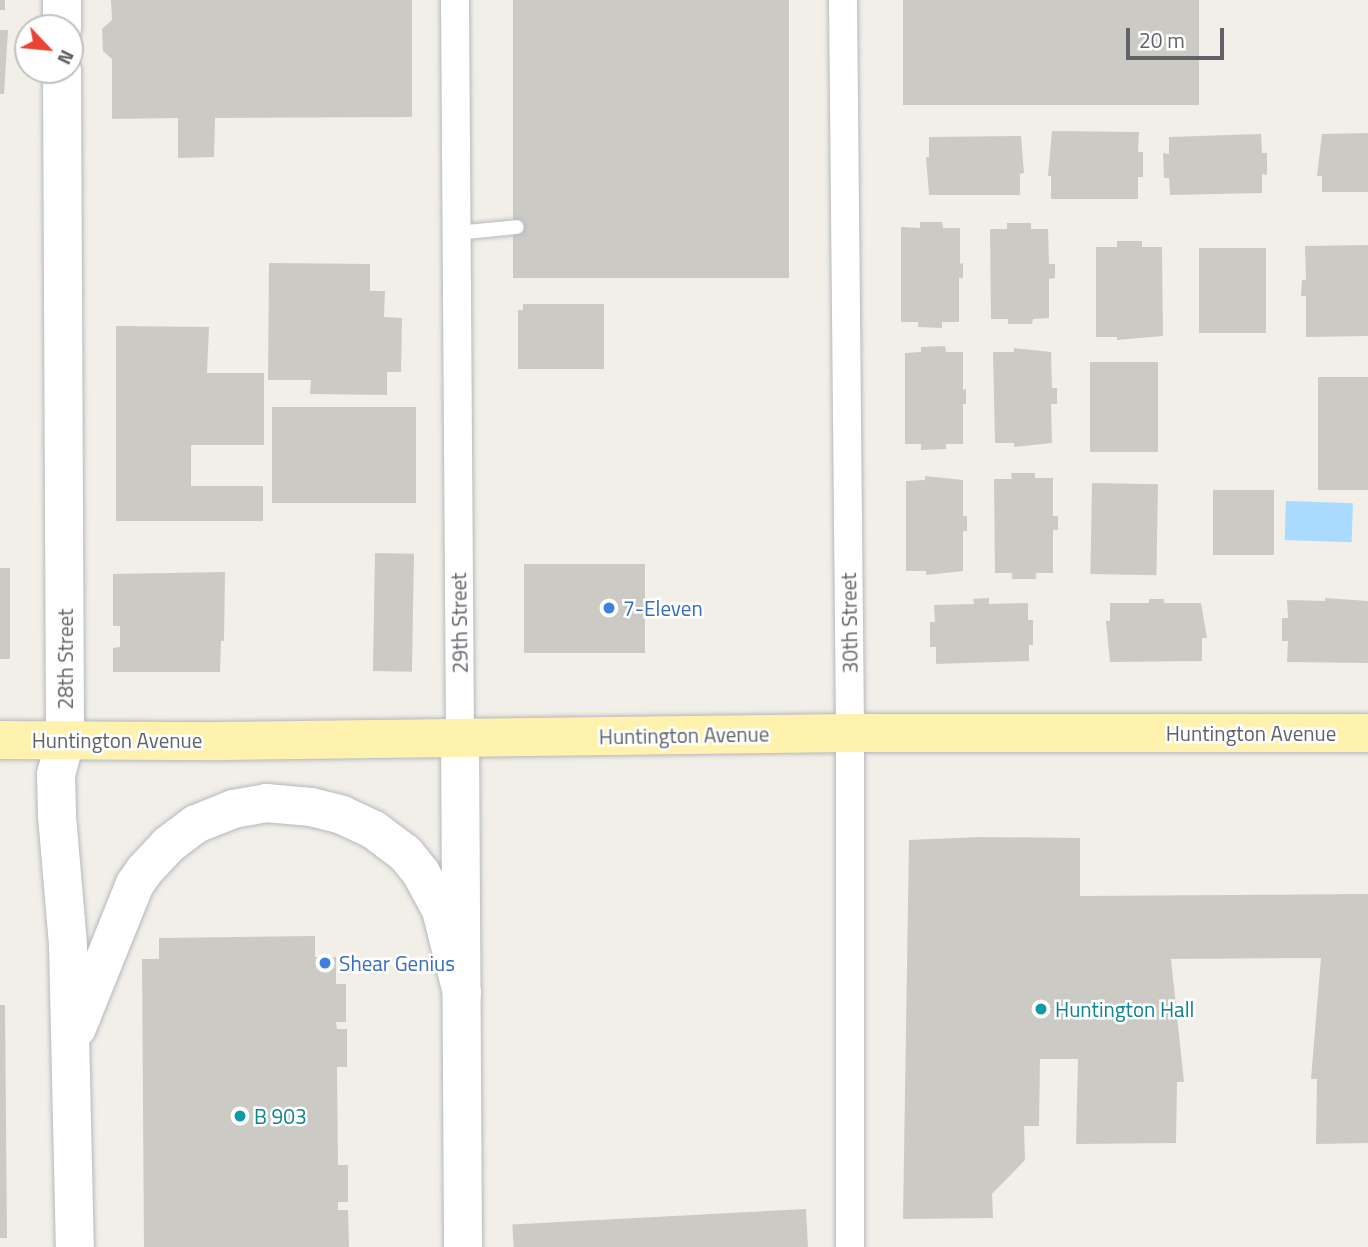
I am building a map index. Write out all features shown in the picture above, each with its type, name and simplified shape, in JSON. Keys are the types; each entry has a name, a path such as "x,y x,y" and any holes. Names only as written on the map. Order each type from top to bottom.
{"main road":[{"name":"28th Street","path":"62,84 65,741 57,774 57,816 68,945 75,1247"},
{"name":"Huntington Avenue","path":"0,740 850,733 1368,733"},
{"name":"29th Street","path":"460,738 463,1247"},
{"path":"71,1043 135,884 144,870 168,845 196,824 233,809 266,803 311,807 342,815 374,830 405,853 421,873 441,910 461,993"}],"street":[{"name":"29th Street","path":"455,0 460,738"},
{"name":"30th Street","path":"842,0 850,733 850,1247"}],"lane":[{"path":"456,233 517,227"}],"water":[{"path":"1286,501 1353,503 1352,542 1285,540"}],"building":[{"path":"0,0 5,0 5,10 0,10"},
{"path":"111,0 412,0 412,117 215,118 214,157 178,158 178,118 112,119 112,59 103,51 102,29 112,20"},
{"path":"513,0 789,0 789,278 513,278"},
{"path":"903,0 1199,0 1199,105 903,105"},
{"path":"0,30 8,30 4,94 0,94"},
{"path":"1052,131 1139,132 1138,152 1143,152 1143,177 1138,177 1138,199 1051,199 1051,176 1048,176"},
{"path":"1368,133 1368,192 1322,192 1322,176 1317,176 1322,134"},
{"path":"1261,134 1262,153 1267,153 1267,175 1262,174 1262,193 1170,195 1169,178 1164,178 1163,153 1169,154 1169,137"},
{"path":"1021,136 1024,173 1020,174 1020,195 929,195 926,157 929,157 929,137"},
{"path":"920,222 942,222 943,228 960,228 960,264 963,263 963,278 959,278 959,322 942,322 942,328 918,327 918,322 901,322 901,227 920,228"},
{"path":"1007,223 1031,223 1031,229 1048,229 1049,264 1055,264 1055,278 1049,279 1049,318 1033,319 1032,324 1008,324 1008,319 991,319 990,229 1007,229"},
{"path":"1117,241 1142,241 1142,247 1162,247 1163,336 1117,340 1117,337 1096,337 1096,247 1117,247"},
{"path":"1368,245 1368,336 1306,337 1306,296 1301,296 1302,280 1306,280 1305,246"},
{"path":"1199,248 1266,248 1266,333 1199,333"},
{"path":"269,263 370,264 370,291 385,291 384,317 402,318 401,372 387,372 387,395 310,394 311,380 268,380"},
{"path":"523,304 604,304 604,369 518,369 518,310 523,310"},
{"path":"116,326 209,327 207,373 264,373 264,445 191,445 191,486 263,486 263,521 116,521"},
{"path":"945,346 946,352 963,352 963,390 966,389 966,404 963,404 963,444 946,444 946,449 921,450 921,444 905,444 905,353 921,352 921,347"},
{"path":"1014,348 1051,352 1052,388 1057,388 1057,404 1051,404 1052,443 1014,447 1014,443 995,443 993,352 1014,352"},
{"path":"1090,362 1158,362 1158,452 1090,452"},
{"path":"1318,377 1368,377 1368,490 1318,490"},
{"path":"272,407 416,407 416,503 272,503"},
{"path":"1011,473 1035,473 1035,478 1053,478 1053,516 1058,516 1058,530 1053,530 1053,573 1036,573 1036,579 1012,579 1012,573 995,573 994,479 1012,479"},
{"path":"925,476 963,480 963,516 967,516 967,531 963,531 963,571 926,575 926,571 906,571 906,481 925,480"},
{"path":"1092,483 1158,484 1156,575 1090,574"},
{"path":"1213,490 1274,490 1274,555 1213,555"},
{"path":"375,553 414,554 412,672 373,671"},
{"path":"524,564 645,564 645,653 524,653"},
{"path":"0,568 10,568 10,659 0,659"},
{"path":"225,572 224,641 221,641 220,672 113,672 113,648 120,647 120,626 113,626 113,574"},
{"path":"989,598 989,604 1028,603 1028,620 1033,620 1033,645 1029,645 1029,661 936,664 936,647 930,647 930,622 935,622 934,605 974,604 973,599"},
{"path":"1325,598 1368,601 1368,663 1287,662 1288,641 1282,641 1282,618 1288,618 1287,600 1325,601"},
{"path":"1149,599 1164,599 1164,603 1201,603 1207,638 1202,638 1202,661 1110,662 1106,621 1110,621 1110,603 1149,603"},
{"name":"Huntington Hall","path":"980,837 1080,838 1080,896 1368,894 1368,1143 1316,1144 1317,1079 1311,1079 1321,958 1171,959 1184,1082 1177,1082 1176,1143 1076,1144 1078,1059 1040,1059 1039,1126 1024,1126 1025,1160 992,1194 993,1218 903,1219 909,840"},
{"name":"B 903","path":"315,936 315,957 336,957 336,984 346,984 346,1022 336,1022 337,1029 347,1029 347,1067 337,1067 338,1165 348,1165 348,1202 338,1202 338,1210 348,1210 349,1247 144,1247 142,959 159,959 159,938"},
{"path":"0,1005 5,1005 7,1238 0,1238"},
{"path":"806,1209 808,1247 514,1247 512,1224"}],"place":[{"name":"7-Eleven","path":"609,608"},
{"name":"Shear Genius","path":"325,963"},
{"name":"Huntington Hall","path":"1041,1009"},
{"name":"B 903","path":"240,1116"}]}
